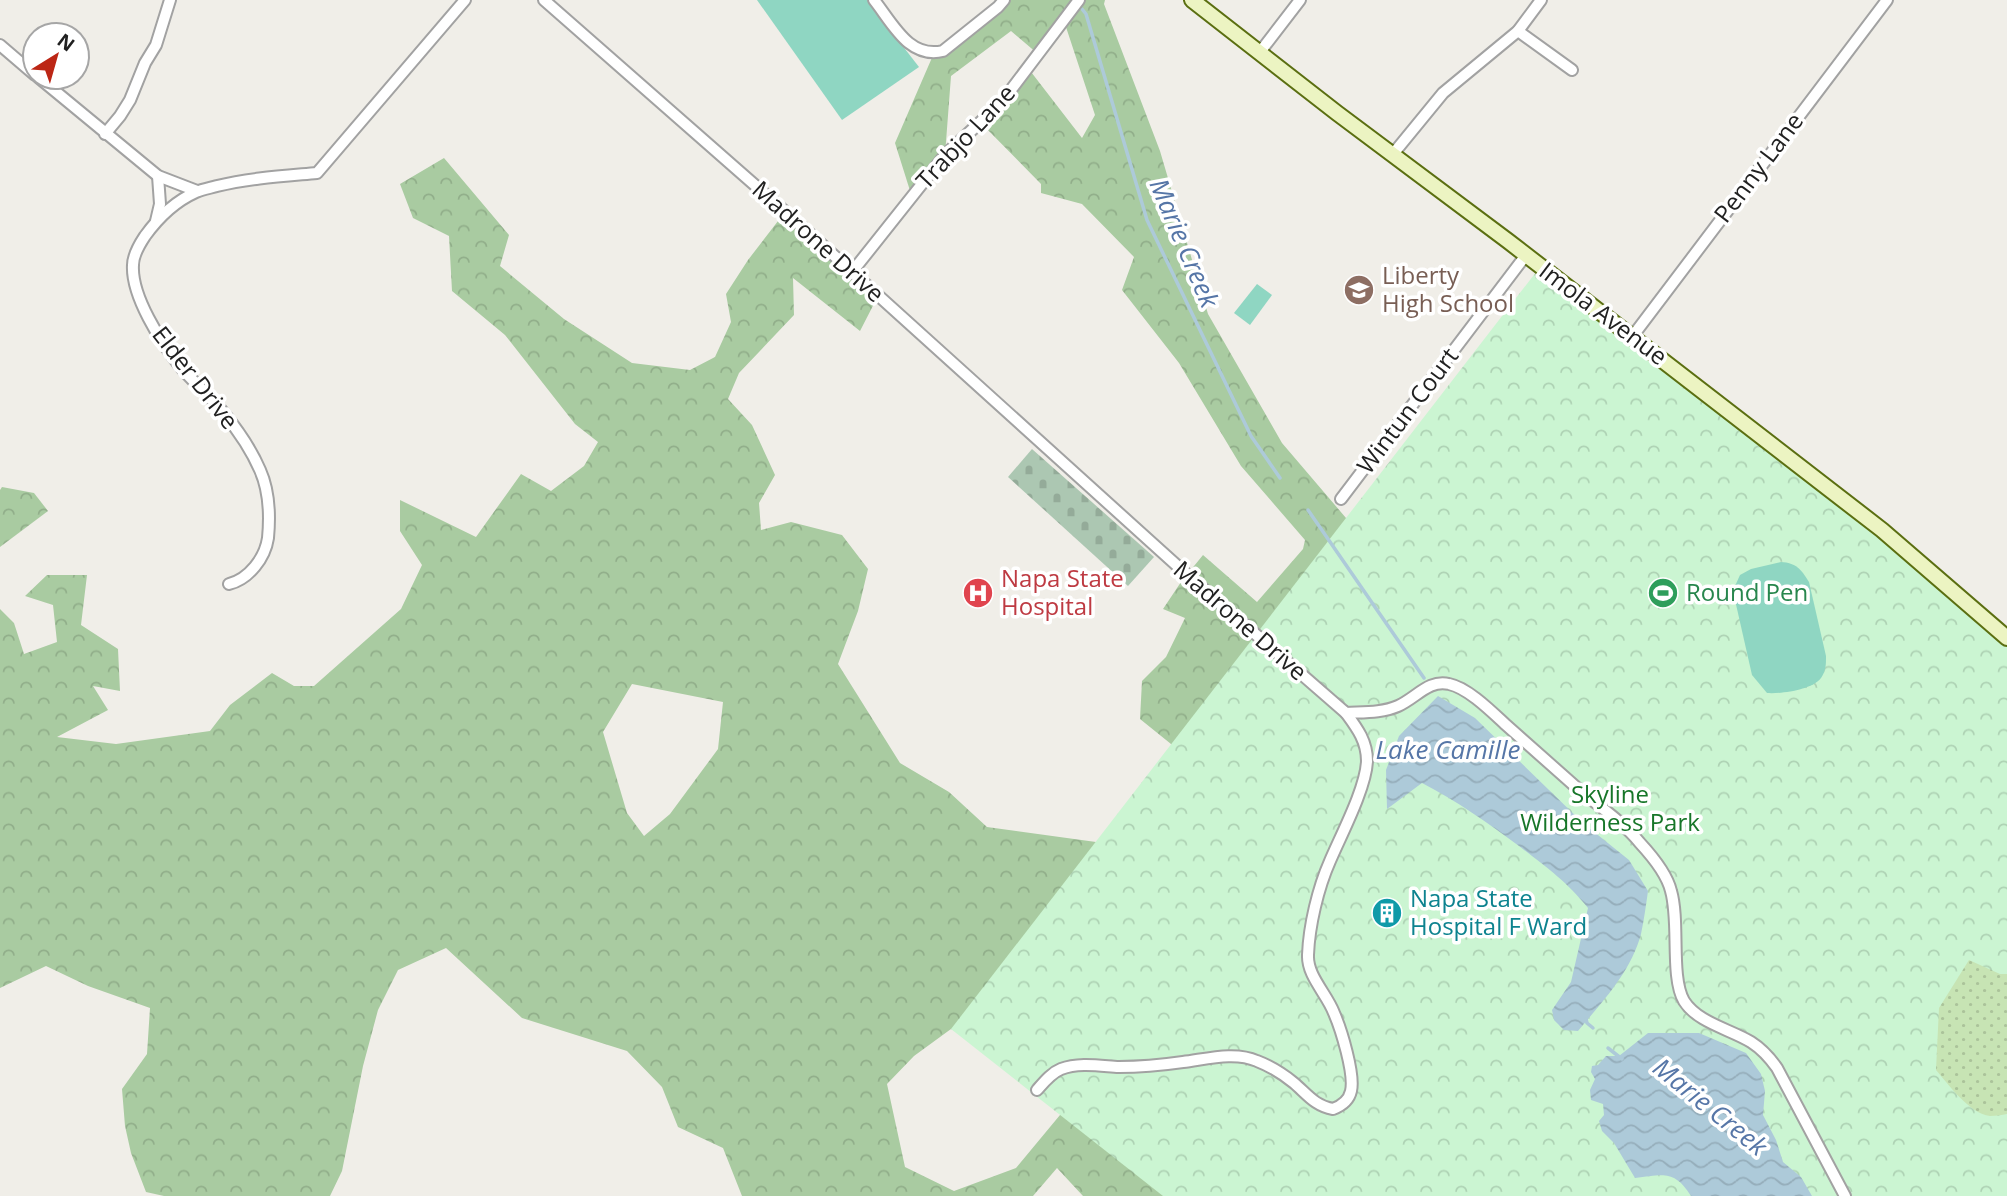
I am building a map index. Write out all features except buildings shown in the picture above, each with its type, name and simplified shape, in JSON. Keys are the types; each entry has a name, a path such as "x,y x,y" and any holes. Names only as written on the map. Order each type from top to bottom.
{"street":[{"path":"106,134 130,100 145,63 156,45 170,0"},
{"name":"Elder Drive","path":"229,584 247,576 266,547 268,520 260,468 217,404 180,365 158,333 137,294 132,266 134,257 156,220 197,191 236,181 317,173 465,0"},
{"name":"Madrone Drive","path":"544,0 852,272 1183,571 1346,713 1363,738 1367,764 1329,863 1311,925 1308,957 1316,981 1334,1011 1344,1042 1351,1091 1344,1103 1333,1109 1314,1103 1277,1071 1240,1056 1160,1065 1066,1067 1053,1073 1037,1090"},
{"path":"874,0 908,44 922,52 934,53 943,51 1004,0"},
{"name":"Trabjo Lane","path":"852,272 945,155 1001,103 1079,0"},
{"name":"Imola Avenue","path":"1192,0 1882,530 2007,638"},
{"path":"1261,52 1300,0"},
{"path":"1393,154 1443,93 1518,31 1541,0"},
{"name":"Penny Lane","path":"1632,337 1887,0"},
{"path":"1518,31 1572,70"},
{"path":"0,45 21,63"},
{"path":"54,91 158,176 197,191"},
{"path":"156,220 160,204 158,176"},
{"name":"Wintun Court","path":"1341,499 1526,255"},
{"path":"1346,713 1387,710 1407,701 1434,683 1455,686 1484,705 1639,841 1664,874 1671,891 1678,988 1685,1003 1696,1014 1752,1042 1766,1053 1777,1068 1845,1196"}],"green space":[{"path":"757,0 867,0 919,67 842,120"},
{"path":"1004,0 1105,0 1104,4 1160,151 1208,314 1282,443 1346,518 1395,511 1189,1196 1083,1196 1057,1168 1033,1196 742,1196 723,1148 678,1127 662,1087 627,1051 522,1018 446,948 398,970 378,1010 363,1066 342,1171 330,1196 164,1196 146,1192 131,1153 125,1126 122,1089 147,1054 150,1008 88,986 46,966 0,988 0,609 14,623 24,654 57,642 53,605 25,596 47,575 87,575 81,625 118,649 120,691 93,686 108,710 57,737 116,744 210,731 230,705 272,673 294,686 314,686 401,609 422,565 400,531 400,500 476,537 521,474 551,491 584,466 598,442 575,424 505,335 452,291 449,236 413,218 400,184 444,158 509,235 500,266 564,319 632,363 690,370 715,357 731,322 726,294 785,212 878,296 860,331 793,278 794,315 739,373 728,399 752,425 775,475 759,503 761,530 791,522 842,535 868,569 858,611 838,664 900,763 949,792 987,827 1096,842 1126,850 1189,772 1171,744 1140,719 1142,681 1166,657 1185,618 1163,609 1203,555 1257,602 1303,549 1305,540 1241,466 1179,363 1122,290 1134,257 1082,204 1041,193 1041,184 980,122 1028,68 1082,138 1095,115 1064,21 1038,54 1011,31 951,76 945,155 912,197 895,143 934,53","holes":["632,684 723,702 718,749 670,814 644,836 627,813 603,732","951,1029 981,1045 1115,1073 1060,1115 1016,1168 954,1191 905,1167 887,1084 914,1056"]},
{"name":"Skyline Wilderness Park","path":"1540,267 2007,638 2007,1196 1163,1196 951,1029"},
{"path":"1257,284 1272,295 1250,325 1234,313"},
{"path":"1032,449 1154,557 1128,586 1008,477"},
{"path":"2,487 34,493 48,511 0,547 0,490"},
{"path":"1781,562 1798,568 1809,582 1826,665 1821,678 1811,686 1788,692 1767,693 1752,675 1735,600 1735,586 1740,575 1751,569"},
{"path":"1969,960 2000,974 2007,974 2007,1114 1990,1116 1975,1110 1960,1098 1936,1070 1939,1008"}],"water":[{"name":"Lake Camille","path":"1438,696 1475,718 1583,823 1629,860 1648,891 1641,934 1630,961 1615,986 1578,1031 1564,1030 1554,1020 1552,1010 1571,982 1588,908 1580,898 1507,837 1422,783 1387,809 1386,770 1399,736"},
{"path":"1648,1033 1699,1033 1746,1053 1761,1074 1765,1091 1763,1115 1776,1140 1783,1162 1801,1177 1812,1196 1691,1196 1679,1181 1667,1176 1635,1178 1614,1143 1602,1131 1599,1121 1604,1115 1603,1104 1591,1100 1590,1090 1595,1079 1591,1072 1592,1066 1598,1065 1606,1056 1619,1056"}],"waterway":[{"name":"Marie Creek","path":"1082,9 1086,14 1147,220 1251,436 1280,478"},
{"name":"Marie Creek","path":"1308,510 1424,678"},
{"name":"Marie Creek","path":"1586,1019 1593,1028"},
{"name":"Marie Creek","path":"1608,1048 1622,1059"}],"place":[{"name":"Liberty High School","path":"1359,290"},
{"name":"Napa State Hospital","path":"978,593"},
{"name":"Round Pen","path":"1663,593"},
{"name":"Napa State Hospital F Ward","path":"1387,913"}]}
